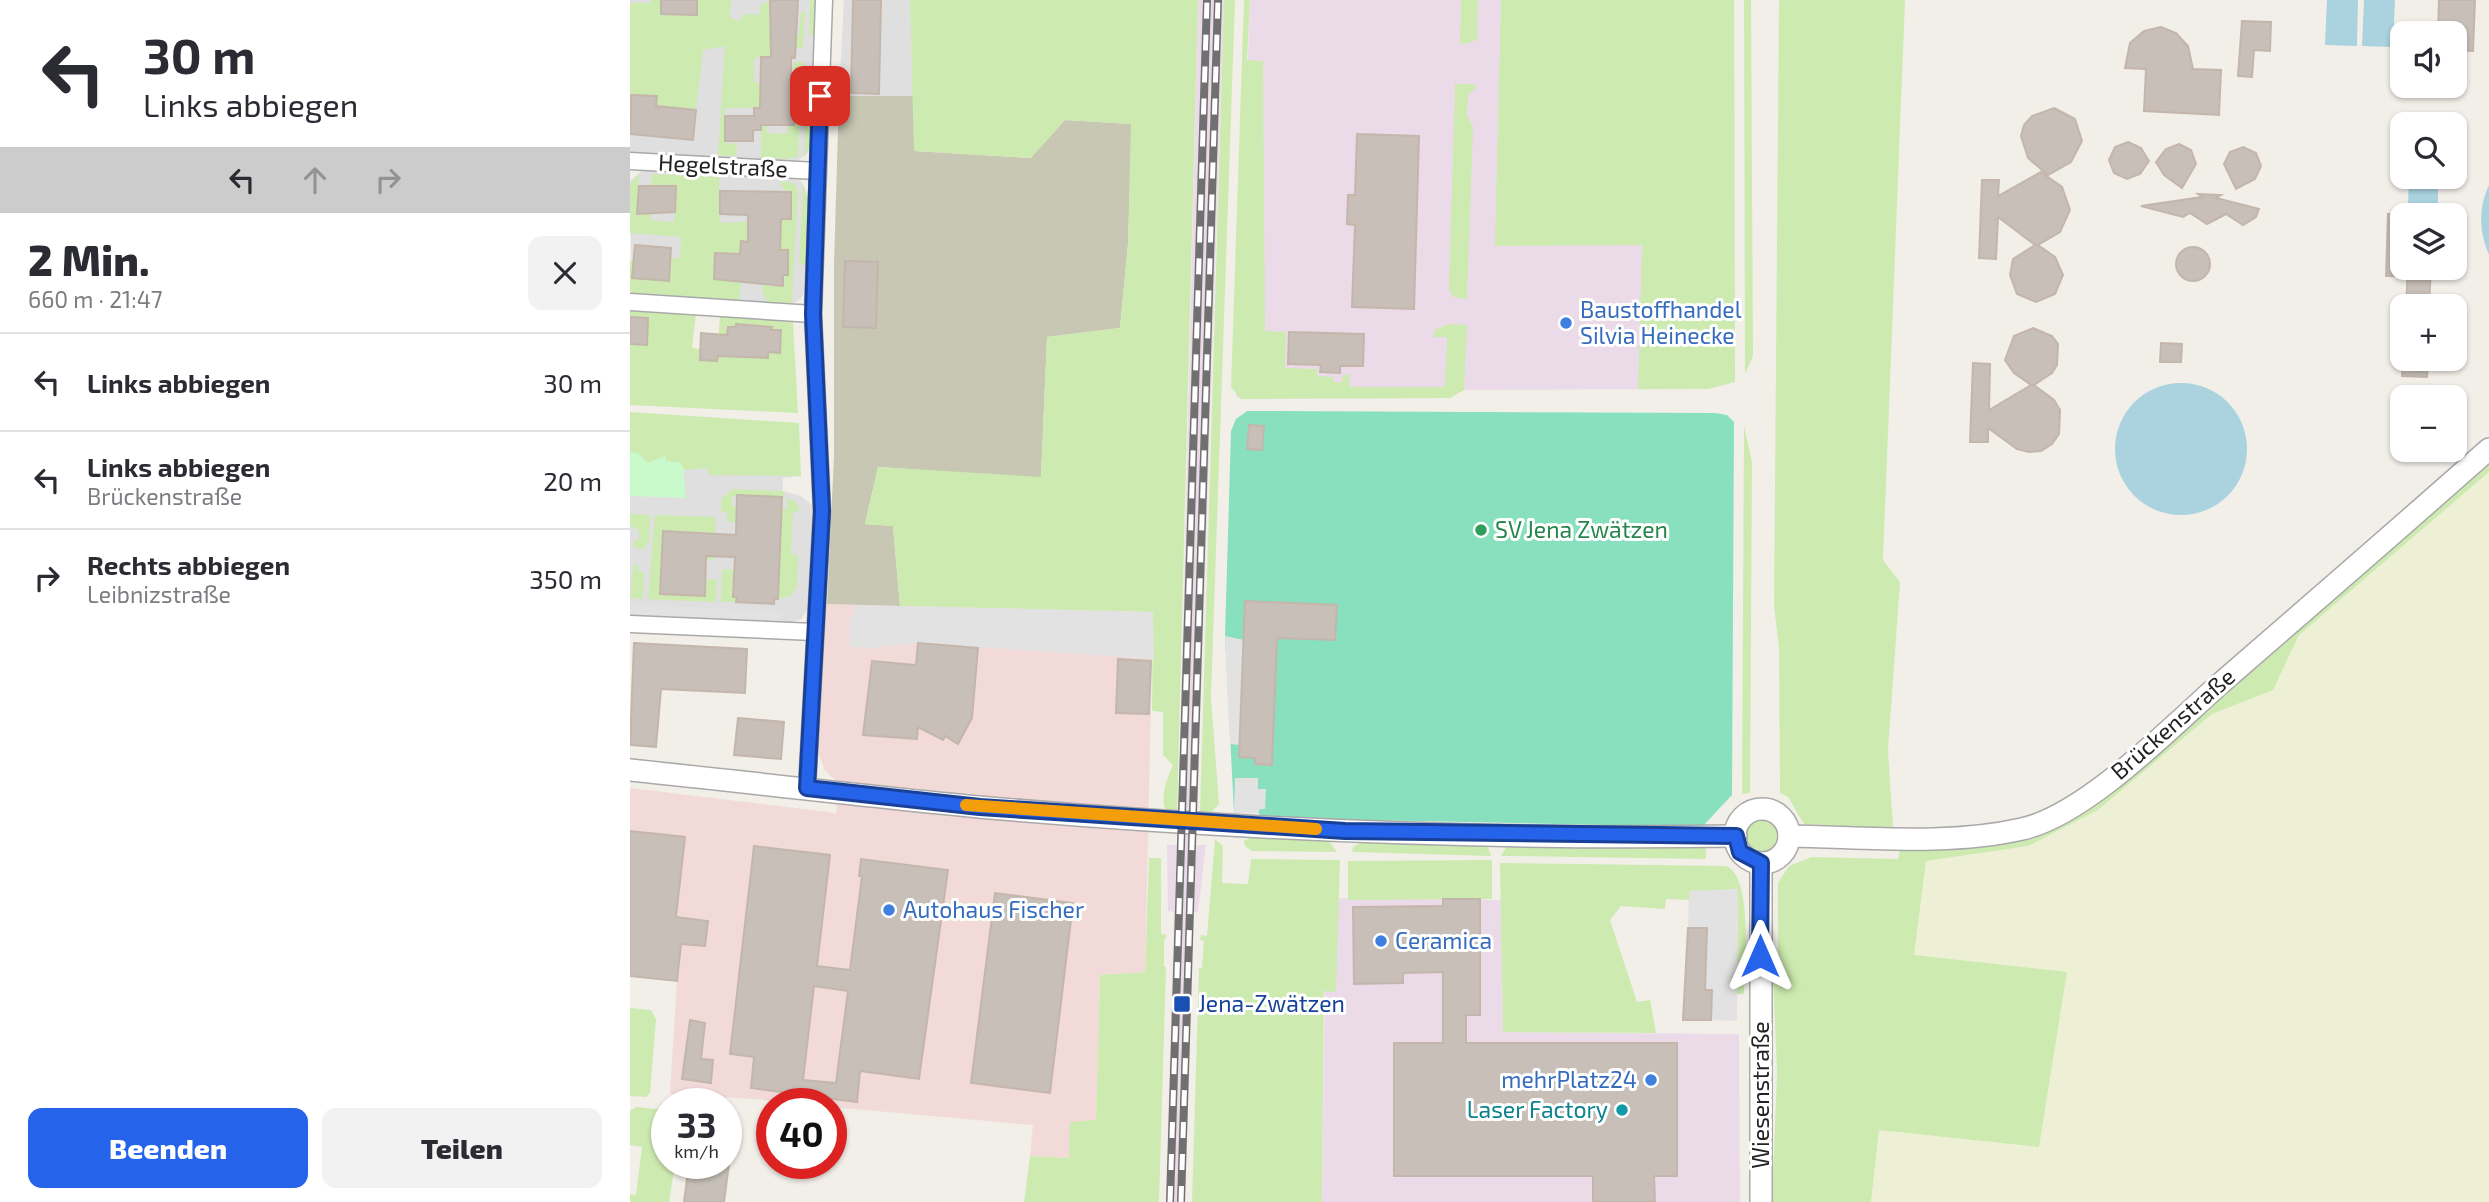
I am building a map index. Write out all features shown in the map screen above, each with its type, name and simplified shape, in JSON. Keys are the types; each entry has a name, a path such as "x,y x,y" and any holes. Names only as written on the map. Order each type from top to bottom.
{"street":[{"path":"807,788 822,511 813,314 824,0"},
{"name":"Hegelstraße","path":"630,161 817,171"},
{"path":"630,302 813,314"},
{"name":"Brückenstraße","path":"1789,836 1938,838 1981,835 2023,829 2070,808 2142,752 2489,449"},
{"path":"630,624 814,632"},
{"path":"630,770 980,807 1345,831 1736,836"},
{"path":"1762,809 1778,814 1788,828 1789,836 1788,844 1778,858 1761,863 1740,852 1736,836 1741,820 1754,810 1762,809"},
{"name":"Wiesenstraße","path":"1761,863 1761,1202"}],"shaded area":[{"path":"630,0 815,0 811,145 807,154 795,162 630,155"},
{"path":"844,0 910,0 913,96 839,96"},
{"path":"1198,0 1224,0 1196,845 1206,845 1198,912 1193,912 1185,1202 1166,1202 1174,912 1168,911 1167,845 1178,845"},
{"path":"1250,0 1734,0 1735,382 1708,389 1464,390 1450,398 1241,399 1236,396"},
{"path":"839,96 913,96 915,151 1030,158 1065,120 1132,124 1128,244 1120,328 1047,337 1041,478 878,467 865,524 893,526 900,606 827,604 834,456 834,264"},
{"path":"644,169 793,178 801,181 808,199 805,290 801,298 790,306 641,297 632,294 630,181"},
{"path":"630,442 801,476 783,478 783,491 801,496 813,506 810,606 801,619 789,623 630,617"},
{"path":"2489,472 2489,1202 1871,1202 1879,1130 2039,1147 2067,972 1913,955 1926,861 2029,846 2098,810 2213,714 2273,690 2299,635"},
{"name":"Autohaus Fischer","path":"827,604 1153,612 1145,972 1100,975 1096,1120 1069,1158 1030,1156 1033,1125 847,1108 847,1088 756,1088 756,1099 742,1098 742,1088 670,1088 677,981 630,961 630,788 836,813 840,784 825,771 819,754 816,726"},
{"path":"630,605 783,611 782,623 630,617"},
{"path":"857,605 1153,612 1154,659 918,643 871,648 850,647 849,623"},
{"path":"1225,636 1244,640 1240,745 1230,744"},
{"path":"1235,778 1258,778 1258,789 1266,789 1265,809 1260,809 1258,813 1234,813"},
{"path":"1738,889 1737,1021 1711,1020 1705,990 1707,929 1688,928 1689,891"},
{"path":"1326,898 1501,900 1503,1032 1739,1034 1740,1202 1322,1202"}],"green space":[{"path":"651,0 667,0 697,15 698,0 731,0 730,17 739,22 744,14 760,15 760,5 770,1 770,33 799,34 801,12 805,12 803,48 771,47 771,57 754,58 754,82 790,84 794,62 803,62 802,90 763,89 767,102 767,133 787,134 788,125 794,125 794,113 800,113 798,156 789,159 761,158 761,108 725,108 725,143 737,144 736,156 718,155 725,46 703,50 696,110 656,106 657,96 630,95 630,3 650,3"},
{"path":"810,0 815,1 815,35 809,35"},
{"path":"910,0 1198,0 1177,812 1166,813 1164,806 1165,789 1173,765 1163,755 1163,712 1152,711 1153,612 900,606 893,526 865,524 878,467 1041,477 1047,337 1120,328 1128,244 1131,124 1065,120 1031,158 914,151"},
{"path":"1224,0 1235,0 1211,697 1219,804 1211,813 1200,812"},
{"path":"1244,0 1250,0 1247,60 1263,61 1265,331 1286,332 1285,368 1317,369 1317,376 1333,377 1334,382 1342,382 1343,375 1349,374 1350,387 1445,387 1447,337 1433,337 1435,330 1449,324 1467,325 1464,390 1450,398 1241,399 1231,387"},
{"path":"1461,0 1478,0 1477,40 1460,45"},
{"path":"1501,0 1734,0 1735,382 1708,389 1638,389 1642,245 1495,246"},
{"path":"1744,0 1751,0 1753,356 1745,374"},
{"path":"1779,0 1905,0 1883,560 1900,582 1888,750 1893,828 1804,824 1788,797 1780,793 1779,648 1774,606"},
{"path":"1455,84 1476,84 1475,89 1468,95 1467,115 1473,127 1467,299 1453,297 1449,289"},
{"path":"806,102 812,102 811,145 804,157"},
{"path":"639,174 637,213 650,214 650,220 674,222 676,187 651,186 652,174 719,177 720,223 790,219 791,193 786,192 779,181 794,183 798,191 792,302 768,303 762,291 762,274 768,274 768,286 783,286 783,275 788,274 788,251 763,250 763,242 741,241 742,254 715,253 714,279 741,281 739,303 633,293 630,290 630,261 634,261 633,278 668,281 670,258 680,258 681,237 630,233 630,184"},
{"path":"803,183 808,199 805,265 799,264"},
{"path":"630,309 696,314 692,348 700,349 700,360 717,360 720,316 793,322 798,413 630,405 630,344 647,345 648,319 630,317"},
{"name":"SV Jena Zwätzen","path":"1247,411 1727,415 1734,422 1732,795 1702,827 1266,818 1258,813 1234,813 1225,636 1231,431 1236,419"},
{"path":"630,412 799,423 801,476 708,475 707,468 685,470 680,463 665,461 665,457 647,463 643,457 630,452"},
{"path":"1744,426 1752,462 1750,793 1742,794"},
{"path":"630,452 638,453 647,463 665,456 666,461 680,463 685,470 686,498 630,496"},
{"path":"2489,461 2489,472 2299,635 2273,690 2212,714 2098,810 2028,846 1926,861 1914,955 2067,972 2039,1147 1879,1130 1871,1202 1772,1202 1777,1073 1773,973 1778,953 1778,883 1789,866 1812,857 1898,859 1900,850 1958,848 2009,842 2033,836 2081,813 2107,795"},
{"path":"733,489 785,492 784,498 732,496 732,506 737,507 736,522 727,522 727,513 721,512 721,499"},
{"path":"787,498 795,501 800,510 793,513 791,554 798,555 797,586 791,596 778,599 782,509 787,509"},
{"path":"630,514 650,515 649,543 646,543 645,549 633,548 634,540 639,540 639,530 630,526"},
{"path":"655,515 716,517 714,560 706,559 707,532 663,531 660,593 705,579 717,580 716,602 648,599"},
{"path":"633,565 638,565 638,571 644,572 643,599 630,598"},
{"path":"722,569 734,570 733,596 737,597 736,602 721,602"},
{"path":"1762,819 1774,824 1779,836 1774,848 1762,853 1750,848 1745,836 1750,824"},
{"path":"1253,836 1329,841 1337,852 1252,851 1245,846 1244,841"},
{"path":"1215,839 1223,846 1222,883 1248,884 1251,859 1340,860 1336,992 1324,991 1322,1202 1192,1202 1199,968 1202,968 1204,941 1200,940 1201,935 1207,936"},
{"path":"1364,841 1487,844 1491,856 1352,852 1353,847"},
{"path":"1508,844 1706,845 1706,859 1501,856"},
{"path":"1149,858 1161,858 1161,934 1167,935 1164,940 1166,967 1159,1202 1024,1202 1030,1156 1069,1158 1070,1122 1096,1120 1100,975 1145,972"},
{"path":"1492,860 1492,899 1348,900 1348,861"},
{"path":"1500,863 1726,866 1735,874 1744,904 1744,994 1737,994 1738,889 1689,892 1689,900 1666,899 1665,909 1621,906 1610,920 1637,1002 1650,1000 1656,1033 1503,1032"},
{"path":"630,1008 651,1010 656,1019 650,1093 646,1097 630,1096"},
{"path":"636,1107 651,1108 651,1179 673,1179 669,1202 630,1202 630,1194 636,1195 642,1147 630,1145 630,1111"}],"water":[{"path":"2327,0 2358,0 2357,46 2325,45"},
{"path":"2364,0 2395,0 2394,21 2390,21 2390,47 2362,46"},
{"path":"2489,185 2489,255 2481,220"},
{"path":"2409,189 2438,189 2438,203 2408,203"},
{"path":"2181,383 2206,388 2228,402 2242,424 2247,449 2242,474 2228,496 2206,510 2181,515 2156,510 2134,496 2120,474 2115,449 2120,424 2134,402 2156,388"}],"building":[{"path":"661,0 697,0 697,15 661,14"},
{"path":"770,0 798,0 795,58 791,58 790,90 795,90 794,125 761,125 761,130 753,130 753,141 725,141 725,116 754,116 754,108 760,108 761,57 771,57"},
{"path":"853,0 881,0 879,94 851,93"},
{"path":"2439,0 2475,0 2473,51 2467,51 2467,21 2438,21"},
{"path":"2242,21 2271,22 2270,51 2254,50 2252,77 2238,76"},
{"path":"2161,27 2176,33 2188,46 2193,69 2221,70 2219,115 2144,111 2146,69 2125,68 2130,43 2144,31"},
{"path":"631,95 657,96 656,106 696,110 693,140 630,134"},
{"path":"2054,108 2075,119 2082,141 2071,162 2048,175 2028,158 2021,136 2024,125 2032,116"},
{"path":"1357,134 1419,136 1414,309 1352,307 1355,225 1347,224 1348,195 1355,195"},
{"path":"2128,142 2141,148 2149,161 2140,174 2127,179 2114,173 2109,160 2115,147"},
{"path":"2179,144 2191,150 2196,164 2182,188 2164,175 2156,162 2166,149"},
{"path":"2243,147 2256,153 2261,166 2255,179 2236,189 2224,164 2230,152"},
{"path":"2041,172 2062,187 2070,210 2060,232 2038,245 2055,257 2063,275 2055,294 2036,302 2017,294 2010,275 2013,259 2035,245 1998,217 1996,259 1979,258 1982,180 1999,180 1998,196"},
{"path":"639,186 676,186 675,212 637,214"},
{"path":"720,191 791,192 791,219 781,219 780,250 788,250 788,275 783,275 783,286 714,279 715,253 740,254 741,241 748,242 748,215 720,214"},
{"path":"2198,194 2221,195 2216,198 2259,209 2256,217 2243,225 2226,214 2207,224 2190,213 2183,217 2141,206 2202,197"},
{"path":"2388,214 2390,214 2390,276 2386,276"},
{"path":"635,245 671,248 669,281 632,278"},
{"path":"2193,247 2205,252 2210,264 2205,276 2193,281 2181,276 2176,264 2181,252"},
{"path":"845,261 878,262 876,328 843,327"},
{"path":"2407,280 2430,280 2430,294 2407,294"},
{"path":"630,317 648,318 647,345 630,344"},
{"path":"736,324 781,330 780,353 768,352 768,358 718,356 717,361 700,360 701,333 727,335 728,327 736,327"},
{"path":"2033,328 2052,336 2058,344 2057,365 2052,373 2034,385 2054,400 2060,410 2059,434 2052,444 2041,451 2017,449 1988,428 1988,442 1970,442 1973,363 1990,364 1989,410 2031,385 2014,373 2005,360 2014,336"},
{"path":"1289,332 1364,334 1363,366 1340,366 1340,373 1320,372 1321,365 1288,364"},
{"path":"2161,343 2182,344 2181,362 2160,362"},
{"path":"2402,371 2427,371 2427,377 2402,376"},
{"path":"1249,425 1264,426 1262,450 1247,449"},
{"path":"737,495 782,497 778,599 774,598 774,604 736,602 737,597 733,597 735,557 706,556 705,596 660,594 663,531 736,535"},
{"path":"1245,601 1337,605 1335,640 1277,638 1272,765 1255,764 1255,758 1239,757"},
{"path":"634,643 747,649 745,693 661,689 656,747 630,745"},
{"path":"918,643 978,648 972,718 958,744 945,736 943,740 918,727 917,739 863,735 872,661 916,665"},
{"path":"1118,659 1151,661 1149,714 1116,713"},
{"path":"738,718 784,722 781,759 734,755"},
{"path":"630,831 685,837 676,917 708,921 705,946 681,944 677,981 630,976"},
{"path":"754,846 830,855 817,966 850,970 862,876 859,876 861,859 948,870 919,1079 860,1071 857,1102 847,1101 847,1088 751,1088 754,1057 730,1054","holes":["814,986 848,991 836,1083 803,1080"]},
{"path":"995,893 1073,903 1050,1093 971,1083"},
{"path":"1443,899 1480,899 1480,1015 1466,1015 1466,1043 1677,1043 1677,1176 1654,1176 1655,1202 1593,1202 1593,1176 1394,1176 1394,1043 1443,1043 1443,972 1403,973 1403,983 1354,984 1353,907 1443,906"},
{"path":"1688,928 1707,928 1705,990 1712,990 1711,1020 1683,1020"},
{"path":"690,1020 705,1023 701,1059 713,1060 711,1083 682,1079"},
{"path":"687,1179 727,1179 724,1202 684,1202"}],"railway":[{"path":"1170,1202 1207,0"},
{"path":"1181,1202 1218,0"}],"slow traffic":[{"path":"966,805 1316,829"}],"place":[{"name":"Baustoffhandel Silvia Heinecke","path":"1566,323"},
{"name":"SV Jena Zwätzen","path":"1481,530"},
{"name":"Autohaus Fischer","path":"889,910"},
{"name":"Ceramica","path":"1381,941"},
{"name":"Jena-Zwätzen","path":"1182,1004"},
{"name":"mehrPlatz24","path":"1651,1080"},
{"name":"Laser Factory","path":"1622,1110"}],"route":[{"path":"820,96 813,314 822,511 807,788 980,807 1345,831 1736,836 1740,852 1746,858 1761,863 1760,956"}]}
